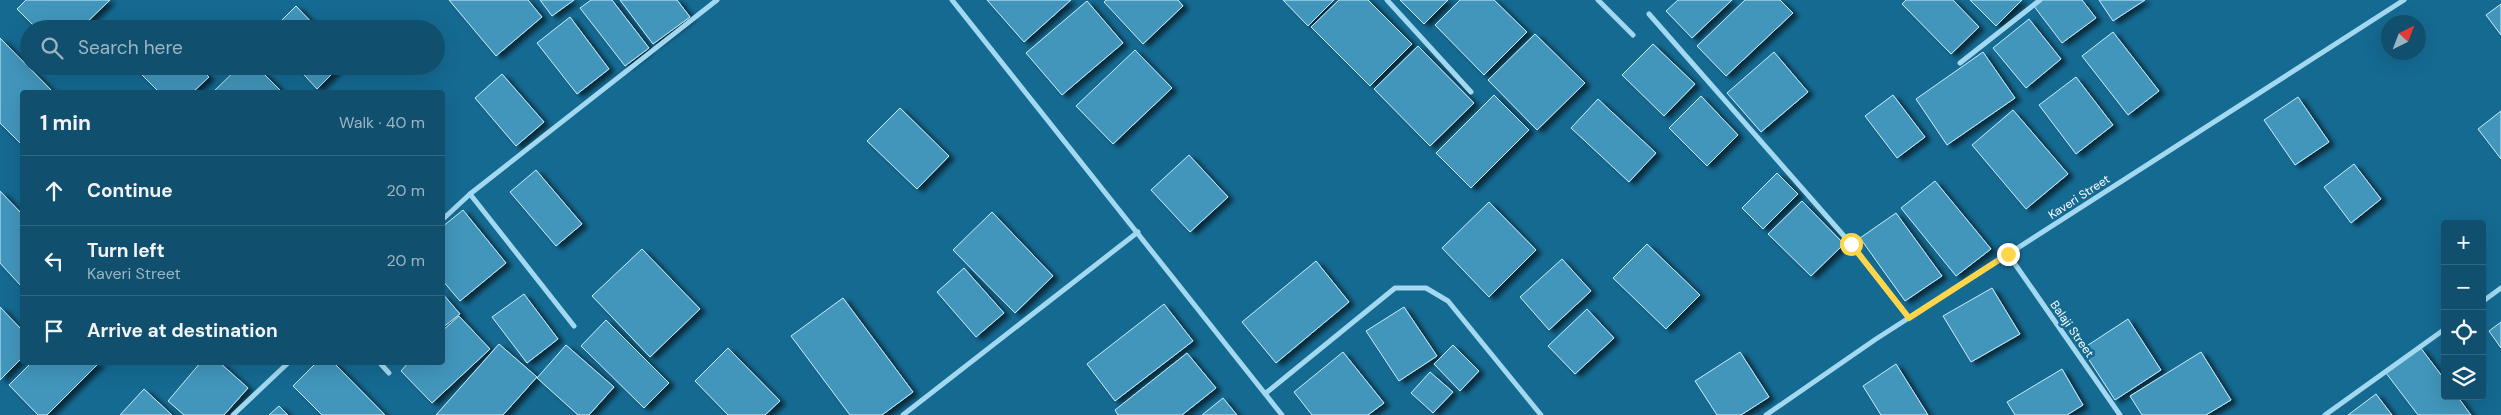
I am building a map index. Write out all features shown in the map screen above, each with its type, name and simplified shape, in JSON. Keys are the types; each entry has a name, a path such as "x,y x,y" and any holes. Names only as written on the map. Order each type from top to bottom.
{"street":[{"path":"445,217 470,194 717,0"},
{"path":"952,0 1282,415"},
{"path":"1387,0 1471,92"},
{"path":"1598,0 1633,35"},
{"path":"1960,63 2040,0"},
{"name":"Kaveri Street","path":"1766,415 1909,318 2404,0"},
{"path":"1649,14 1851,244 1909,318"},
{"path":"470,194 574,326"},
{"path":"903,415 1138,232"},
{"name":"Balaji Street","path":"2008,254 2120,415"},
{"path":"1266,393 1395,288 1426,288 1448,301 1541,415"},
{"path":"2486,299 2501,288"},
{"path":"2325,415 2441,332"},
{"path":"233,415 285,365"},
{"path":"382,365 389,373"}],"building":[{"path":"26,0 110,0 89,20 28,20 17,9"},
{"path":"449,0 528,0 542,17 496,56"},
{"path":"540,0 574,0 552,16"},
{"path":"591,0 612,0 649,48 625,66 580,8"},
{"path":"620,0 677,0 690,17 653,44"},
{"path":"987,0 1071,0 1024,42"},
{"path":"1106,0 1178,0 1183,6 1143,44 1104,2"},
{"path":"1283,0 1334,0 1308,26"},
{"path":"1339,0 1368,0 1412,44 1370,86 1311,27"},
{"path":"1400,0 1448,0 1424,24"},
{"path":"1460,0 1494,0 1527,32 1484,75 1435,25"},
{"path":"1678,0 1732,0 1692,38 1666,11"},
{"path":"1745,0 1780,0 1793,13 1726,76 1697,46"},
{"path":"1906,0 1953,0 1979,27 1951,54 1902,4"},
{"path":"1970,0 2022,0 1996,26"},
{"path":"2040,0 2082,0 2096,18 2062,43 2033,5"},
{"path":"2099,0 2145,0 2113,21"},
{"path":"1087,1 1123,43 1062,95 1026,53"},
{"path":"2501,4 2501,35 2486,15"},
{"path":"296,6 309,20 282,20"},
{"path":"570,17 609,69 577,94 537,43"},
{"path":"2029,19 2061,59 2026,88 1993,48"},
{"path":"2113,32 2159,91 2128,115 2082,56"},
{"path":"1535,34 1585,83 1537,130 1488,80"},
{"path":"0,38 20,58 20,75 36,75 51,90 20,90 20,143 0,123"},
{"path":"1653,44 1695,84 1664,116 1622,75"},
{"path":"1418,46 1474,103 1430,146 1374,89"},
{"path":"1135,50 1172,88 1113,144 1076,106"},
{"path":"1774,52 1808,92 1761,132 1727,93"},
{"path":"1983,52 2015,98 1947,145 1916,99"},
{"path":"502,74 544,122 516,146 475,98"},
{"path":"142,75 207,75 209,77 195,90 157,90"},
{"path":"231,75 265,75 280,90 215,90"},
{"path":"304,75 331,75 317,89"},
{"path":"2076,77 2113,125 2076,154 2039,105"},
{"path":"1494,95 1529,130 1471,188 1436,153"},
{"path":"1893,95 1925,137 1897,158 1865,116"},
{"path":"1701,96 1738,135 1707,166 1669,128"},
{"path":"2298,97 2329,142 2295,165 2264,120"},
{"path":"1598,99 1656,153 1629,182 1571,128"},
{"path":"900,108 949,156 917,189 867,141"},
{"path":"2013,110 2068,174 2026,209 1972,145"},
{"path":"2501,111 2501,159 2478,129"},
{"path":"1189,155 1228,197 1190,232 1151,190"},
{"path":"2354,164 2381,199 2351,223 2324,187"},
{"path":"536,170 582,224 556,246 510,192"},
{"path":"1777,173 1798,194 1763,229 1742,208"},
{"path":"1935,181 1991,249 1956,276 1901,208"},
{"path":"0,191 20,212 20,285 0,263"},
{"path":"1802,201 1844,244 1811,276 1768,234"},
{"path":"1489,202 1536,250 1489,297 1442,248"},
{"path":"463,210 506,263 460,301 445,284 445,225"},
{"path":"992,212 1053,276 1015,313 953,250"},
{"path":"1896,213 1942,276 1905,301 1860,238"},
{"path":"1647,244 1700,295 1666,329 1613,278"},
{"path":"642,249 700,309 650,357 592,296"},
{"path":"1562,259 1591,291 1549,330 1520,297"},
{"path":"1316,261 1349,302 1276,363 1242,322"},
{"path":"964,268 1004,313 976,337 937,292"},
{"path":"1992,288 2020,334 1971,362 1943,316"},
{"path":"524,294 558,339 527,363 492,317"},
{"path":"445,296 460,314 445,326"},
{"path":"843,298 913,392 882,415 850,415 791,336"},
{"path":"1164,304 1193,341 1115,401 1087,364"},
{"path":"0,307 20,328 20,360 0,380"},
{"path":"1404,307 1437,356 1399,381 1366,331"},
{"path":"1587,309 1614,338 1575,374 1548,346"},
{"path":"459,316 490,349 432,403 401,371 406,365 445,365 445,328"},
{"path":"2128,319 2161,370 2115,400 2082,349"},
{"path":"606,320 669,383 644,408 581,346"},
{"path":"2501,322 2501,348 2489,331"},
{"path":"499,344 537,377 503,415 436,415"},
{"path":"566,345 614,387 589,415 578,415 537,378"},
{"path":"1453,345 1479,371 1460,391 1434,364"},
{"path":"2420,347 2441,375 2441,400 2460,400 2471,415 2418,415 2386,373"},
{"path":"728,348 780,401 765,415 728,415 695,381"},
{"path":"1343,352 1384,403 1368,415 1312,415 1294,392"},
{"path":"1740,352 1769,397 1741,415 1717,415 1695,381"},
{"path":"2201,352 2231,400 2206,415 2142,415 2130,396"},
{"path":"1187,353 1216,388 1182,415 1118,415 1115,410"},
{"path":"1896,364 1928,415 1881,415 1863,386"},
{"path":"29,365 97,365 47,415 38,415 9,385"},
{"path":"198,365 222,365 248,388 224,415 184,415 168,401"},
{"path":"314,365 336,365 385,415 322,415 293,386"},
{"path":"2062,369 2083,405 2067,415 2015,415 2007,402"},
{"path":"1430,372 1453,392 1433,413 1411,393"},
{"path":"144,389 172,415 120,415"},
{"path":"2376,394 2392,415 2348,415"},
{"path":"1223,398 1237,415 1202,415"},
{"path":"279,406 288,415 269,415"}],"route":[{"path":"1851,244 1909,318 2008,254"}]}
